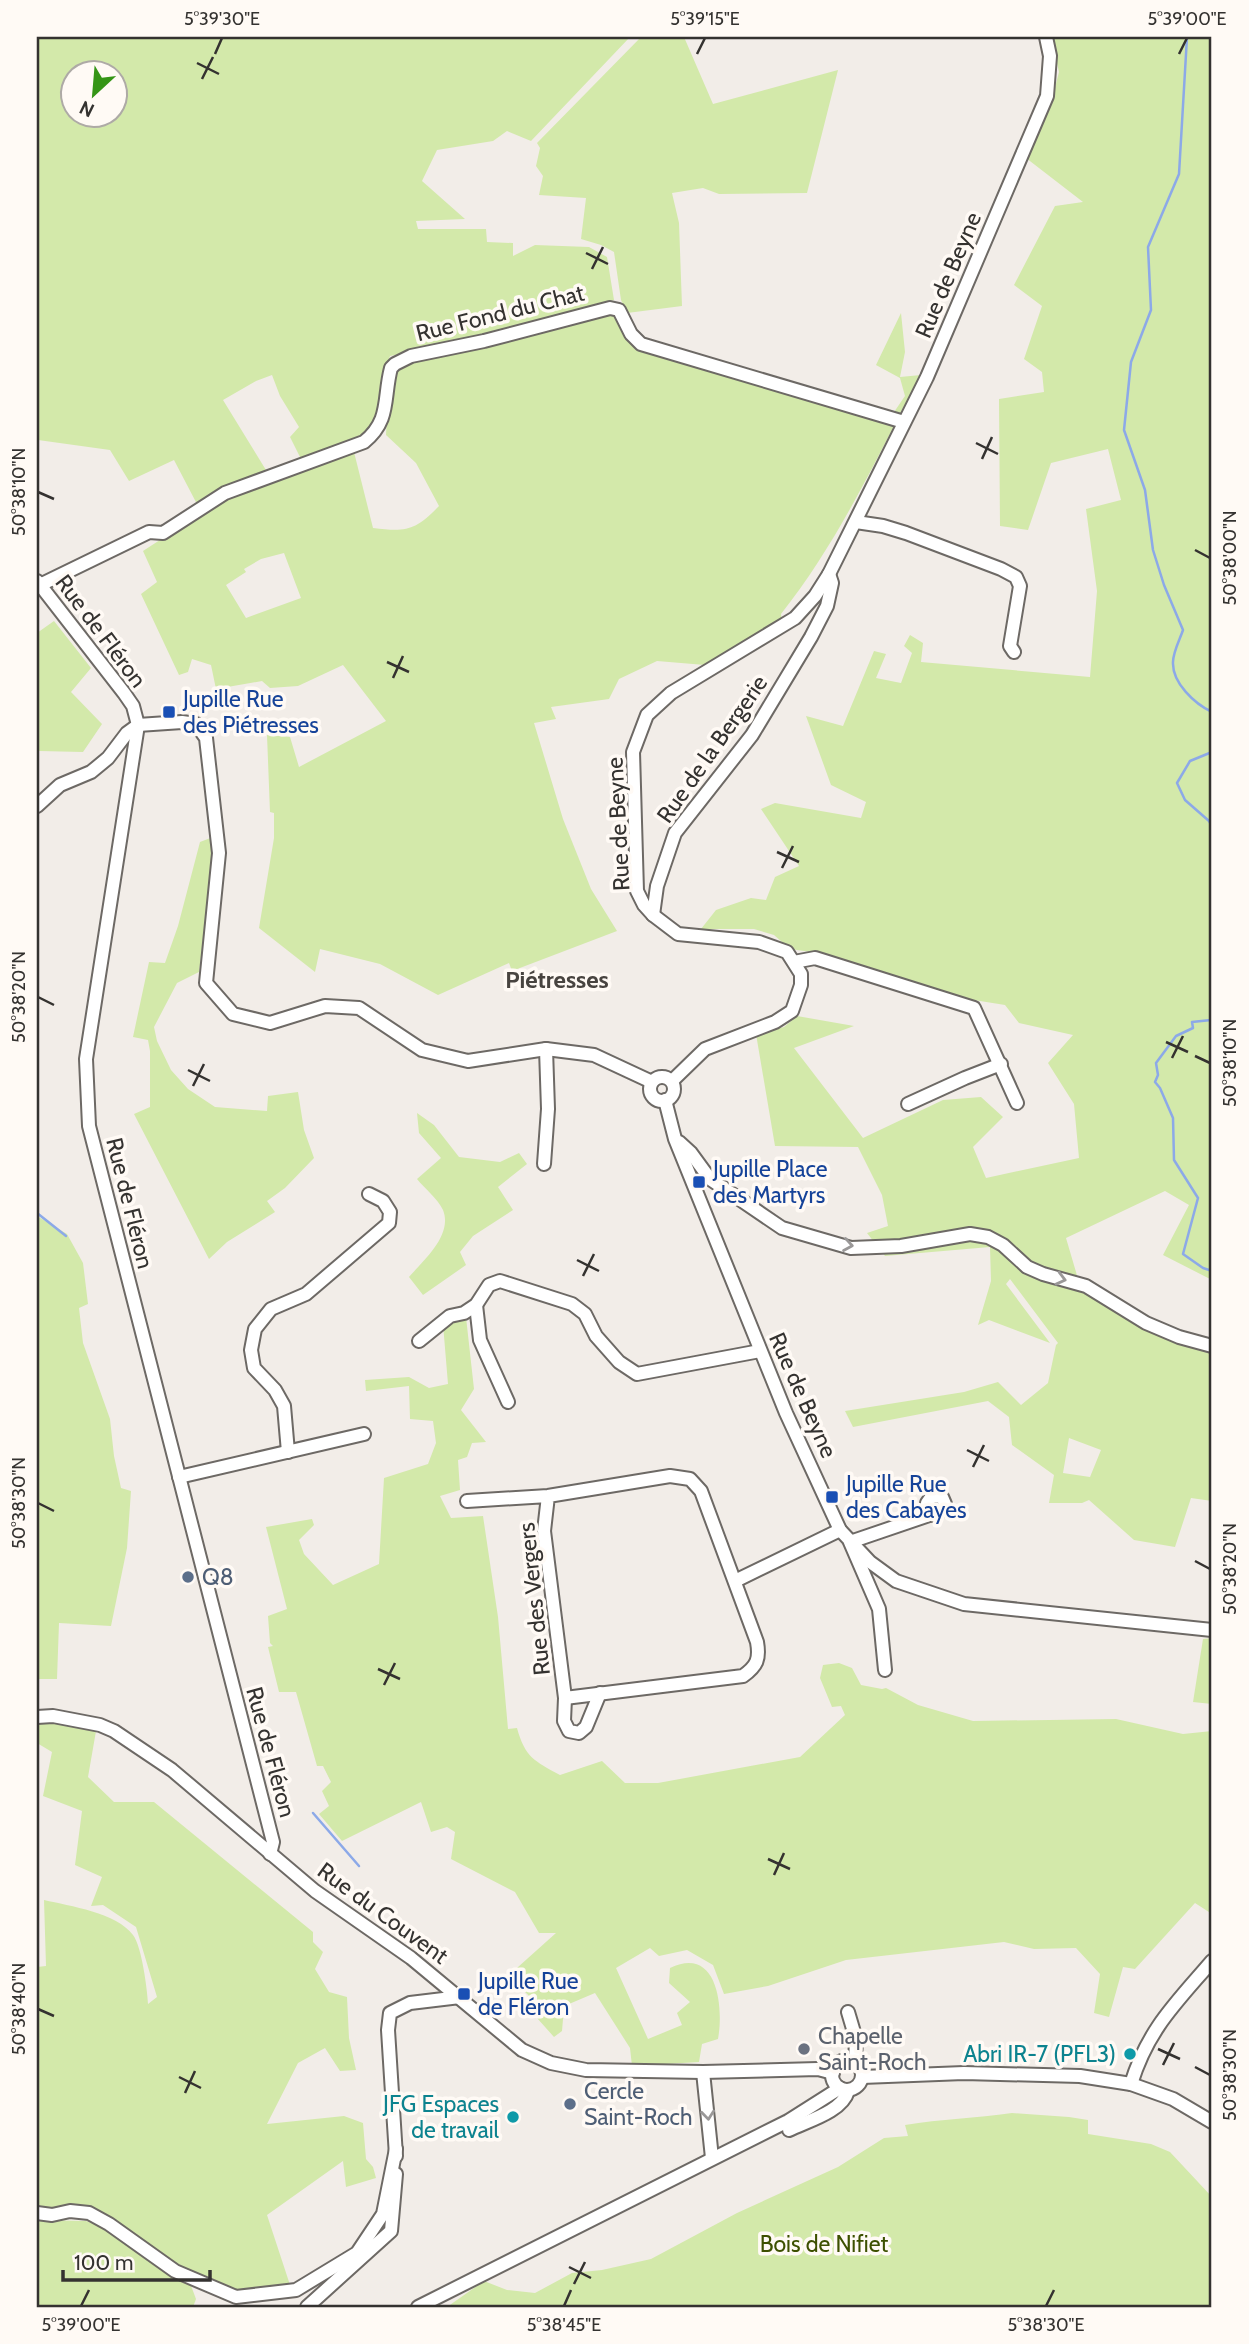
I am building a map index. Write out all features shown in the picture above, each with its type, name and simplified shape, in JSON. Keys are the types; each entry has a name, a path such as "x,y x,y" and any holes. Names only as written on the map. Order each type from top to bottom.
{"street":[{"name":"Rue de Beyne","path":"794,962 787,952 760,942 678,934 644,905 637,891 633,752 647,715 671,693 796,618 829,574 927,377 1047,96 1050,56 1046,37"},
{"name":"Rue Fond du Chat","path":"38,583 149,532 163,533 225,494 365,442 376,432 386,409 391,369 400,361 411,356 484,341 610,308 619,310 631,334 641,344 904,422"},
{"path":"856,522 906,533 1016,577 1020,586 1011,634 1010,646 1014,652"},
{"name":"Rue de la Bergerie","path":"653,915 657,886 675,834 752,734 811,637 827,606 832,583 829,574"},
{"name":"Rue de Fléron","path":"38,583 124,693 133,706 138,725 86,1059 89,1126 274,1842 270,1854"},
{"path":"37,806 60,785 91,772 108,758 127,733 138,725 182,722 196,724 206,738 219,853 206,982 233,1014 270,1023 325,1006 359,1008 422,1050 468,1061 546,1049 594,1055 652,1082"},
{"path":"672,1082 705,1049 775,1022 792,1012 801,985 801,974 794,962 814,958 974,1008 1017,1103"},
{"path":"544,1164 548,1109 546,1049"},
{"path":"908,1104 1001,1064"},
{"path":"657,1077 668,1078 672,1082 675,1087 672,1097 662,1101 652,1096 650,1086 657,1077"},
{"name":"Rue de Beyne","path":"665,1100 676,1139 760,1351 840,1530 870,1563 896,1581 964,1604 1212,1630"},
{"path":"676,1139 691,1153 710,1179 782,1228 851,1248 901,1245 970,1234 988,1237 1003,1245 1027,1268 1086,1286 1146,1323 1179,1337 1212,1346"},
{"path":"288,1452 284,1406 275,1390 254,1368 251,1350 255,1329 271,1309 306,1294 389,1223 390,1212 383,1201 369,1194"},
{"path":"419,1341 450,1316 464,1313 477,1305 489,1284 500,1281 572,1304 585,1314 596,1336 619,1362 636,1374 760,1351"},
{"path":"477,1305 480,1340 508,1402"},
{"path":"179,1477 364,1434"},
{"name":"Rue des Vergers","path":"467,1501 548,1496 670,1476 690,1479 701,1490 757,1642 759,1657 755,1668 743,1676 565,1698"},
{"name":"Rue des Vergers","path":"548,1496 544,1531 565,1698 564,1721 569,1731 579,1733 586,1727 600,1693"},
{"path":"885,1671 879,1609 850,1542 930,1515"},
{"path":"735,1581 840,1530"},
{"name":"Rue du Couvent","path":"37,1717 53,1716 100,1725 114,1731 172,1770 315,1891 411,1958 522,2050 551,2063 586,2070 703,2072 818,2069 833,2073"},
{"path":"1131,2084 1152,2033 1212,1961"},
{"path":"307,2307 391,2231 396,2192 396,2150 388,2030 390,2013 410,2003 460,1997"},
{"path":"848,2012 856,2039 855,2062"},
{"path":"418,2307 788,2121 844,2089 856,2087 862,2077 861,2068 855,2062 845,2060 837,2064 833,2073 833,2079 844,2089"},
{"path":"703,2072 712,2158"},
{"path":"862,2077 964,2073 1080,2076 1131,2084 1173,2099 1212,2122"},
{"path":"789,2130 830,2111 842,2102 844,2089"},
{"path":"37,2213 89,2213 175,2271 236,2297 296,2290 357,2252 383,2214 396,2150"}],"green space":[{"path":"37,37 630,37 531,141 507,131 493,141 437,150 422,181 465,219 416,221 418,229 486,229 487,242 513,243 513,256 535,245 589,247 607,257 614,300 486,337 390,356 378,414 373,425 357,440 301,459 290,437 299,427 280,396 272,375 256,381 223,400 269,475 198,506 174,460 129,481 110,450 38,440"},
{"path":"641,37 684,37 713,104 838,70 807,193 719,194 703,188 672,193 679,223 682,306 627,313 621,300 614,252 581,239 586,198 539,195 543,176 536,166 540,148 537,143"},
{"path":"1051,37 1212,37 1212,1280 1163,1255 1189,1205 1165,1191 1066,1238 1081,1289 1212,1351 1212,1501 1191,1498 1175,1547 1134,1540 1089,1500 1082,1503 1049,1503 1054,1475 1012,1445 1009,1417 988,1401 853,1427 845,1411 964,1392 998,1382 1021,1405 1048,1383 1058,1343 1010,1279 1006,1284 1050,1343 989,1320 978,1325 991,1281 990,1247 885,1256 867,1233 888,1226 882,1195 858,1147 775,1146 756,1034 784,1027 797,1016 854,1026 794,1048 863,1138 943,1100 981,1097 1003,1117 973,1147 986,1178 1079,1158 1074,1104 1048,1063 1073,1035 1019,1023 1005,1005 949,996 818,953 790,949 774,935 754,929 701,929 716,910 751,898 766,900 775,877 799,866 761,809 775,803 861,818 866,802 831,785 806,716 843,726 874,651 886,654 876,678 901,683 912,653 904,646 910,635 923,643 921,662 1090,677 1097,591 1086,509 1121,500 1108,449 1051,463 1028,530 1000,526 999,399 1044,392 1042,372 1024,359 1042,306 1014,285 1055,206 1083,202 1026,158 1051,103 1059,72","holes":["1069,1438 1101,1450 1090,1477 1063,1473"]},
{"path":"901,313 905,352 900,377 921,375 898,417 892,415 905,396 900,378 876,365"},
{"path":"614,315 630,338 715,371 894,426 828,546 781,614 782,623 705,665 657,661 619,679 609,699 551,707 556,719 534,723 563,819 591,889 617,931 512,971 509,963 438,995 380,964 320,949 315,972 259,928 274,838 274,813 270,812 267,735 290,737 299,767 386,721 343,665 298,686 270,688 262,681 216,689 211,665 192,659 188,672 179,675 141,594 157,582 143,551 226,497 353,448 373,528 394,530 416,525 439,506 416,463 386,435 387,414 397,371 410,362 584,318","holes":["284,553 301,598 246,618 226,585 246,572 244,569 261,559"]},
{"path":"54,621 91,668 71,692 102,724 83,752 37,753 37,633"},
{"path":"213,837 212,872 199,972 177,983 154,1027 157,1041 171,1070 188,1089 215,1107 267,1111 268,1096 298,1092 304,1130 314,1158 285,1188 267,1201 275,1212 227,1242 209,1259 134,1114 150,1107 150,1051 148,1040 133,1037 149,962 165,963 178,926 200,842"},
{"path":"417,1113 434,1125 459,1157 500,1162 519,1153 527,1164 498,1187 513,1210 473,1236 460,1252 466,1265 423,1295 409,1277 441,1238 445,1219 441,1206 417,1179 441,1158 419,1133"},
{"path":"37,1216 67,1234 83,1263 88,1304 79,1308 83,1343 110,1419 121,1488 131,1491 127,1548 111,1626 59,1623 57,1679 38,1679 37,1703"},
{"path":"466,1317 474,1389 461,1410 486,1442 472,1443 467,1457 458,1460 460,1490 440,1496 451,1518 483,1516 498,1617 508,1729 517,1728 523,1746 537,1762 560,1775 602,1761 625,1783 658,1783 800,1757 845,1715 841,1706 832,1707 820,1678 823,1665 839,1663 852,1668 861,1685 886,1688 918,1705 973,1721 1116,1719 1183,1734 1212,1731 1212,1914 1195,1903 1135,1969 1123,1967 1109,2017 1094,2013 1100,1974 1076,1948 1034,1949 1004,1942 846,1960 768,1986 724,1994 713,1965 687,1950 659,1956 650,1948 616,1968 648,2039 682,2025 677,2013 690,2002 669,1983 670,1968 686,1963 698,1965 714,1982 720,2011 718,2039 702,2044 699,2062 632,2066 630,2048 595,1993 569,2004 562,2031 554,2037 537,2018 543,2009 508,1976 556,1933 539,1933 515,1892 451,1859 455,1832 447,1827 431,1832 421,1802 342,1841 319,1814 329,1806 322,1791 331,1782 323,1766 317,1766 296,1692 279,1692 268,1647 273,1646 270,1643 268,1616 287,1609 266,1527 312,1519 314,1525 299,1540 304,1554 333,1585 379,1564 384,1478 428,1464 436,1443 433,1421 410,1419 409,1386 366,1391 365,1380 409,1377 429,1388 448,1384 443,1324"},
{"path":"1212,1638 1212,1704 1193,1702 1203,1639"},
{"path":"52,1721 96,1731 88,1777 114,1802 154,1802 313,1932 313,1942 323,1952 315,1969 329,1992 347,1997 349,2038 356,2070 340,2071 325,2048 298,2063 267,2124 344,2116 363,2123 366,2159 373,2167 376,2178 346,2187 343,2161 267,2215 291,2288 226,2292 87,2215 37,2215 37,1967 46,1966 44,1900 105,1916 126,1927 139,1949 148,2004 157,1997 136,1927 103,1905 91,1906 102,1877 75,1865 82,1811 43,1796 52,1752 37,1743 37,1724"},
{"name":"Bois de Nifiet","path":"1012,2113 1088,2120 1088,2134 1151,2144 1170,2152 1212,2197 1212,2307 447,2307 484,2281 507,2290 535,2293 572,2273 602,2270 651,2259 737,2213 838,2167 884,2138 908,2136 905,2125"},
{"path":"37,2220 86,2221 109,2230 190,2283 196,2299 193,2307 37,2307"}],"waterway":[{"path":"1187,37 1179,174 1148,247 1151,310 1131,362 1124,430 1145,490 1153,550 1183,630 1174,654 1176,678 1186,692 1212,712"},
{"path":"1212,752 1190,761 1177,783 1185,800 1212,826"},
{"path":"1212,1014 1211,1020 1192,1022 1193,1028 1176,1036 1156,1063 1158,1075 1155,1082 1173,1118 1174,1160 1198,1198 1183,1254 1212,1271"},
{"path":"37,1213 66,1236"},
{"path":"313,1813 359,1866"}],"place":[{"name":"Jupille Rue des Piétresses","path":"169,712"},
{"name":"Jupille Place des Martyrs","path":"699,1182"},
{"name":"Jupille Rue des Cabayes","path":"832,1497"},
{"name":"Q8","path":"188,1577"},
{"name":"Jupille Rue de Fléron","path":"464,1994"},
{"name":"Chapelle Saint-Roch","path":"804,2049"},
{"name":"Abri IR-7 (PFL3)","path":"1130,2054"},
{"name":"Cercle Saint-Roch","path":"570,2104"},
{"name":"JFG Espaces de travail","path":"513,2117"}],"district":[{"name":"Piétresses","path":"557,980"}]}
